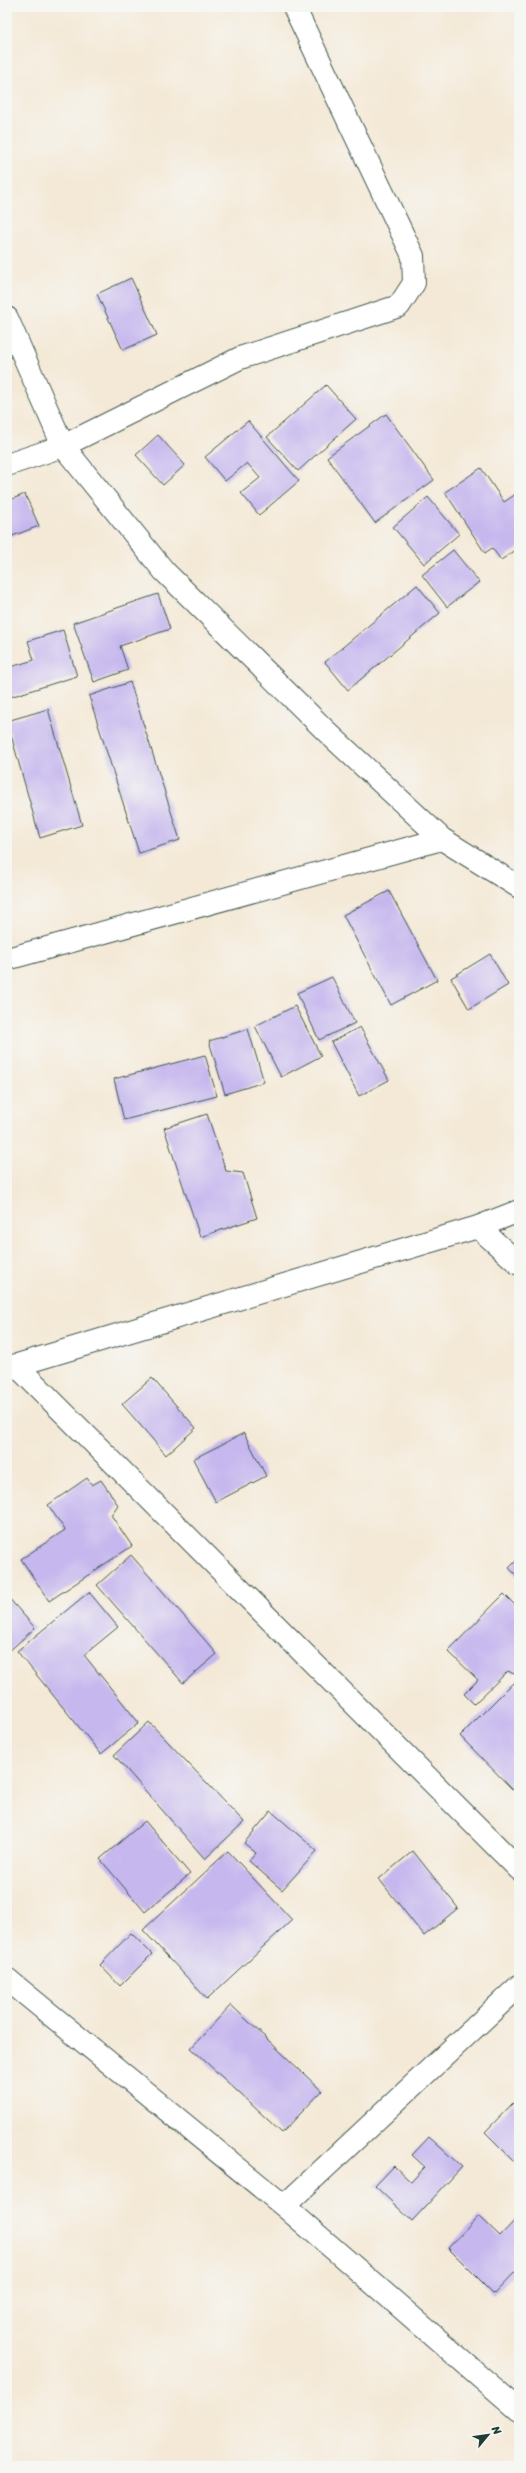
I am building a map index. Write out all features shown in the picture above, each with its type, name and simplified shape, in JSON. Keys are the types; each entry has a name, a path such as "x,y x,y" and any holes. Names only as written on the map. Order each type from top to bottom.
{"street":[{"path":"7,465 62,446 240,358 399,306 414,283 413,256 294,7"},
{"path":"7,318 62,446 164,571 321,726 442,839 519,887"},
{"path":"7,960 442,839"},
{"path":"519,1211 478,1228 12,1367 519,1869"},
{"path":"478,1228 519,1264"},
{"path":"7,1979 284,2206 519,2410"},
{"path":"284,2206 519,1986"}],"building":[{"path":"131,278 157,335 123,350 97,294"},
{"path":"326,385 356,419 298,471 267,437"},
{"path":"386,414 434,480 375,523 327,457"},
{"path":"248,421 299,481 259,515 241,493 260,478 247,463 225,481 205,457"},
{"path":"158,435 185,465 163,485 136,455"},
{"path":"481,468 504,502 519,492 519,548 501,560 492,548 485,553 445,492"},
{"path":"25,494 39,526 7,538 7,501"},
{"path":"428,497 459,534 424,564 393,527"},
{"path":"453,550 479,582 447,607 422,575"},
{"path":"417,585 440,613 348,690 325,662"},
{"path":"158,594 170,629 120,646 128,670 94,682 73,623"},
{"path":"63,630 77,676 7,698 7,668 34,660 28,641"},
{"path":"130,682 180,840 139,853 89,696"},
{"path":"48,709 82,825 40,838 7,721"},
{"path":"389,891 437,980 391,1005 343,915"},
{"path":"490,954 508,985 469,1009 451,978"},
{"path":"332,977 355,1023 319,1040 297,993"},
{"path":"295,1006 321,1056 281,1077 255,1026"},
{"path":"360,1027 389,1080 359,1096 331,1042"},
{"path":"248,1029 264,1082 225,1094 209,1041"},
{"path":"205,1055 217,1096 124,1120 114,1079"},
{"path":"207,1114 226,1171 243,1173 257,1218 200,1237 164,1128"},
{"path":"152,1378 196,1428 166,1455 122,1404"},
{"path":"244,1433 266,1476 216,1502 193,1459"},
{"path":"87,1478 92,1485 101,1480 118,1505 111,1515 132,1546 49,1601 21,1559 65,1530 48,1505"},
{"path":"131,1555 217,1654 183,1683 97,1585"},
{"path":"519,1558 519,1578 509,1568"},
{"path":"89,1592 118,1627 84,1655 139,1723 101,1754 17,1651"},
{"path":"504,1594 519,1609 519,1669 514,1674 508,1671 474,1704 464,1694 478,1680 448,1651"},
{"path":"7,1596 35,1628 7,1653"},
{"path":"514,1682 519,1688 519,1796 460,1736"},
{"path":"149,1722 244,1822 205,1859 114,1755"},
{"path":"271,1811 317,1851 282,1890 249,1861 256,1853 244,1843"},
{"path":"145,1821 190,1874 145,1912 100,1859"},
{"path":"228,1851 292,1920 207,1999 143,1930"},
{"path":"413,1851 458,1908 424,1936 379,1879"},
{"path":"131,1933 152,1954 120,1986 100,1965"},
{"path":"231,2005 322,2091 282,2133 191,2048"},
{"path":"513,2103 519,2109 519,2166 485,2132"},
{"path":"429,2137 462,2167 412,2221 375,2186 394,2166 411,2182 425,2167 412,2155"},
{"path":"479,2216 500,2236 519,2216 519,2268 494,2294 448,2248"}]}
